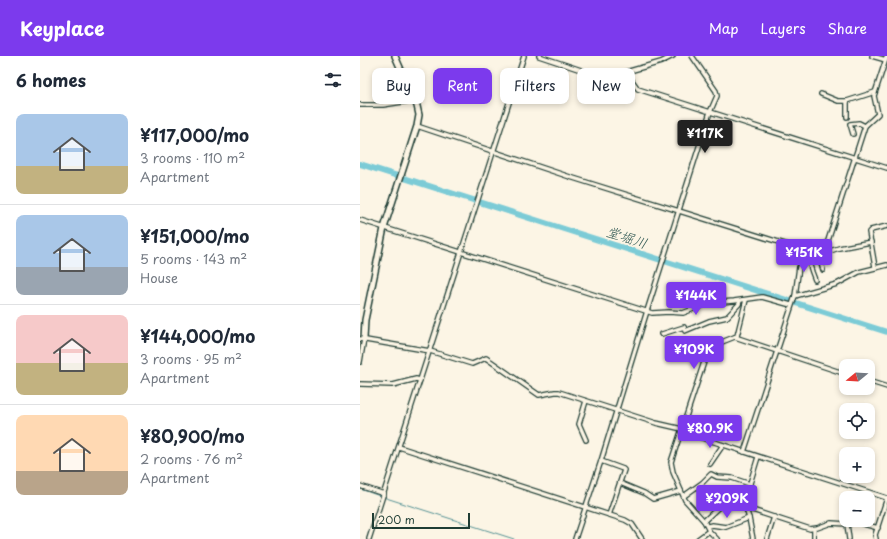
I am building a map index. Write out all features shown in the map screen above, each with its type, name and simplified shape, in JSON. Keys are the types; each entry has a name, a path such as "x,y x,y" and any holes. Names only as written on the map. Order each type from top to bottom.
{"street":[{"path":"395,56 400,68"},
{"path":"369,539 524,56"},
{"path":"539,56 577,69"},
{"path":"635,69 661,62 673,56"},
{"path":"575,539 601,461 646,311 680,210 710,112 717,96 716,91 692,56"},
{"path":"824,253 865,126 878,114 874,98 886,59 872,56"},
{"path":"635,84 638,88 887,168"},
{"path":"821,94 838,101 847,102 875,92"},
{"path":"847,102 847,117"},
{"path":"360,105 389,104"},
{"path":"360,362 365,320 384,228 417,126 419,115 416,104"},
{"path":"852,134 850,124 859,123 865,126"},
{"path":"417,126 570,177 680,210 814,253 818,255 823,270"},
{"path":"360,220 652,313 683,313 709,303 762,297 792,306"},
{"path":"875,267 869,232 871,230 887,226"},
{"path":"744,452 795,296 798,268 808,259 818,255 838,248 871,242"},
{"path":"808,259 815,280"},
{"path":"795,296 837,284 859,272 887,265"},
{"path":"662,334 684,327 685,331 709,321 725,318 739,304 740,300"},
{"path":"717,539 709,531 708,526 704,521 688,504 673,472 671,462 709,347 735,337 738,334 746,300"},
{"path":"735,337 839,372"},
{"path":"362,339 430,351 472,364 486,358 539,395 556,392 656,423 682,429 702,438 758,457 887,498 875,535 876,539"},
{"path":"360,384 393,385 413,380 420,380"},
{"path":"875,383 887,387"},
{"path":"586,401 579,424 586,440"},
{"path":"710,464 723,445"},
{"path":"399,447 625,520 632,524 642,539"},
{"path":"753,539 744,502 758,457"},
{"path":"601,461 623,469 620,483 609,515"},
{"path":"684,496 702,483 711,474 717,478 732,478 750,484"},
{"path":"620,483 640,491 653,499 681,491"},
{"path":"360,486 384,494"},
{"path":"704,521 723,503 728,502 808,528 814,529 831,523 839,524"},
{"path":"767,539 774,517"},
{"path":"708,526 732,526 749,518"},
{"path":"847,527 849,539"},
{"path":"814,529 814,539"},
{"path":"698,539 709,531"}],"waterway":[{"name":"堂堀川","path":"360,164 887,332"},
{"path":"360,489 380,496"},
{"path":"383,497 514,539"}]}
